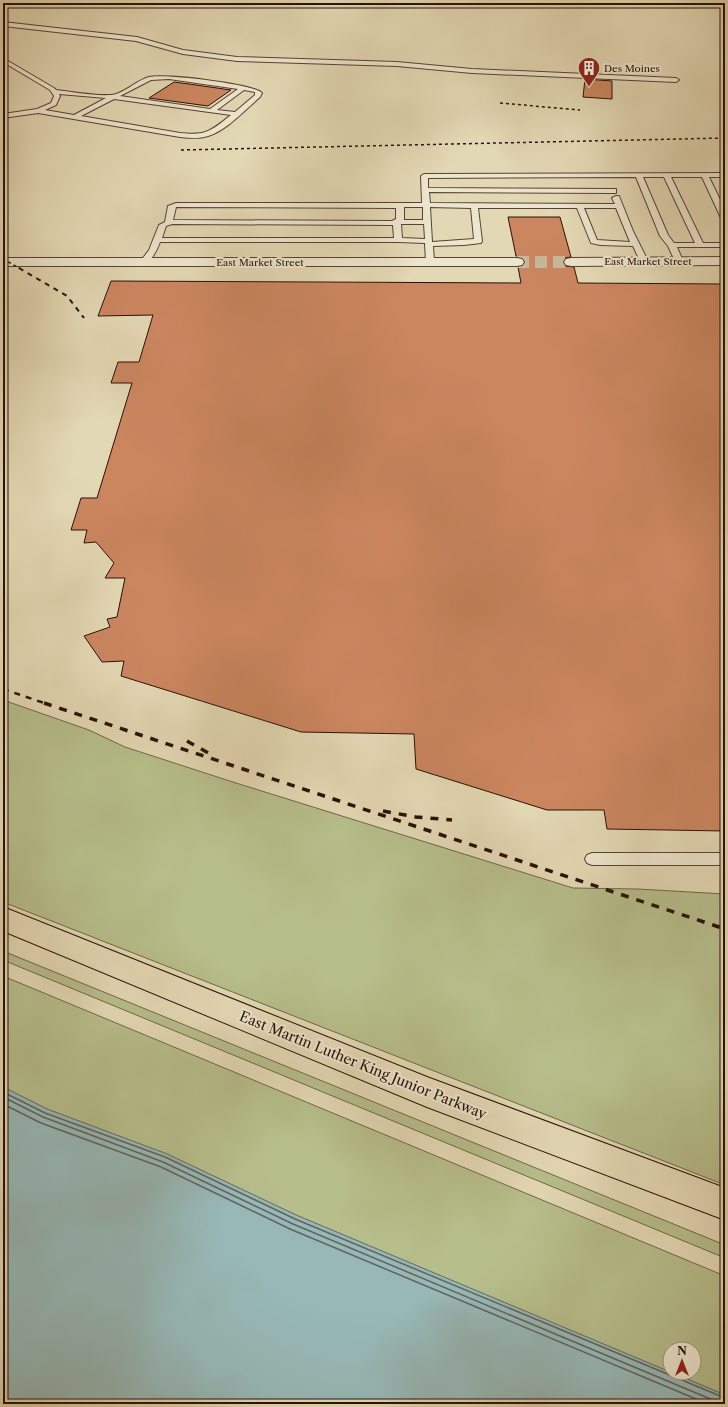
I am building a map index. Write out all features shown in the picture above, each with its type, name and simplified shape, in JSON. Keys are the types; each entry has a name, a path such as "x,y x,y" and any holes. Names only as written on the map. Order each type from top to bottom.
{"main road":[{"name":"East Martin Luther King Junior Parkway","path":"3,919 427,1092 725,1204"}],"street":[{"name":"East Market Street","path":"571,262 725,261"},
{"name":"East Market Street","path":"3,262 517,262"}],"lane":[{"path":"3,24 137,39 183,52 237,59 397,64 472,71 676,80"},
{"path":"3,60 52,89 57,96 54,104 38,111 3,116"},
{"path":"38,111 180,135 200,136 207,135 258,96 259,93 257,91 243,88 169,77 156,77 150,78 75,117"},
{"path":"211,111 243,88"},
{"path":"54,92 113,97 235,114"},
{"path":"638,175 664,236 672,245 679,261"},
{"path":"666,175 700,245"},
{"path":"704,175 725,218"},
{"path":"430,262 424,176 725,175"},
{"path":"607,176 634,244 644,261"},
{"path":"425,190 613,191"},
{"path":"169,222 172,206 176,205 619,206"},
{"path":"157,240 398,240 464,243 478,241 474,205"},
{"path":"398,240 397,222 401,218 400,206"},
{"path":"580,206 594,241 600,243 634,244"},
{"path":"144,262 153,251 164,225 169,222 427,222"},
{"path":"672,245 725,245"},
{"path":"592,859 725,859"}],"green space":[{"path":"3,700 89,730 125,747 573,888 638,889 725,894 725,1185 3,902"},
{"path":"3,951 725,1245 725,1258 3,960"},
{"path":"3,976 725,1276 725,1395 692,1381 702,1381 702,1341 662,1341 662,1369 296,1215 167,1154 47,1109 3,1087"}],"water":[{"path":"3,1087 47,1109 167,1154 296,1215 662,1369 662,1381 692,1381 725,1395 725,1404 3,1404"}],"building":[{"path":"585,79 612,81 612,99 583,97"},
{"path":"174,82 231,90 208,106 149,98"},
{"path":"508,217 560,217 571,257 565,258 563,263 566,266 574,267 578,283 725,284 725,831 607,829 604,810 547,810 416,769 414,734 301,732 121,676 124,661 102,662 84,636 110,627 107,619 117,617 125,578 105,578 114,563 96,542 84,543 87,530 71,530 81,498 97,498 132,383 111,383 118,362 139,362 153,315 98,316 111,281 521,283 518,267 523,266 525,261 516,256"}],"tunnel":[{"path":"517,262 571,262"}],"railway":[{"path":"3,3 25,3"},
{"path":"189,3 725,7"},
{"path":"500,103 580,110"},
{"path":"181,150 725,138"},
{"path":"3,259 21,269"},
{"path":"19,268 67,296 84,318"},
{"path":"3,689 47,704"},
{"path":"47,704 725,929"},
{"path":"187,741 212,755"},
{"path":"383,811 416,817 452,820"}],"place":[{"name":"Des Moines","path":"589,88"}]}
